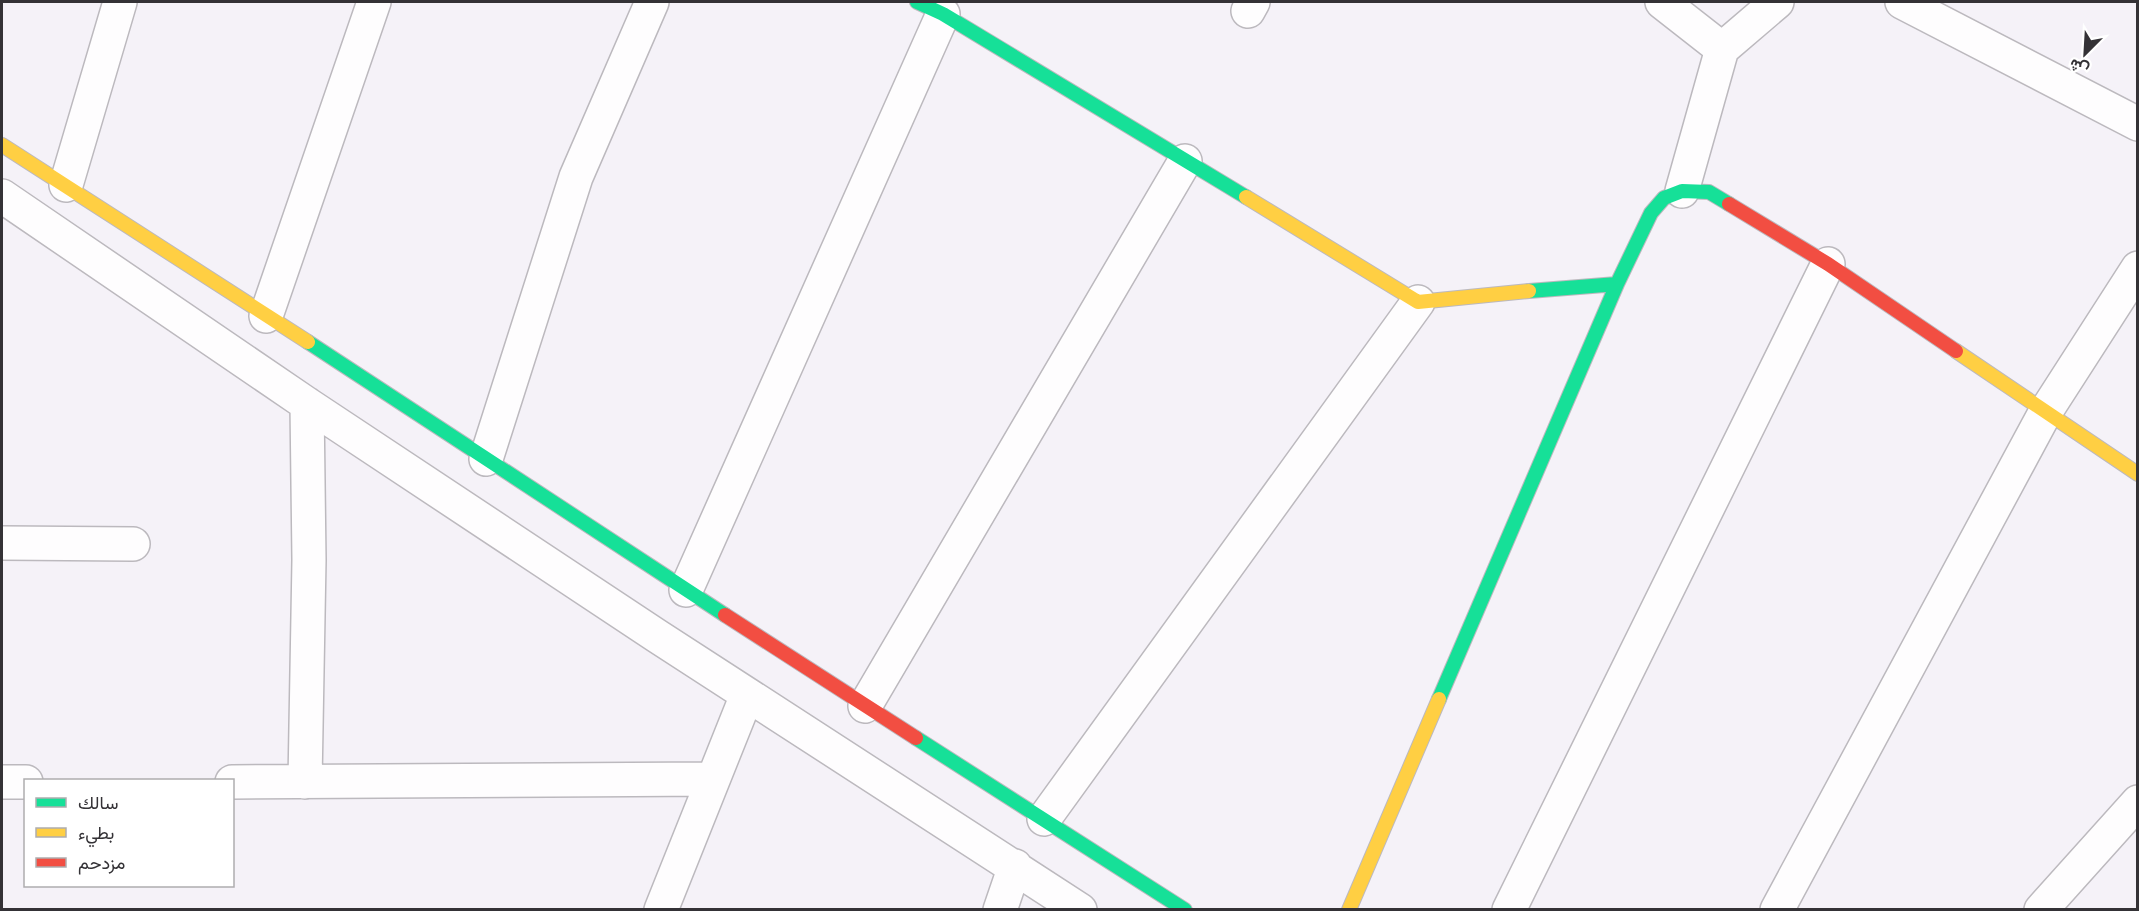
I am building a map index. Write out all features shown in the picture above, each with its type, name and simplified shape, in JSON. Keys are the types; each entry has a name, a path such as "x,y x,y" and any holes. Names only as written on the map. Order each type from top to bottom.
{"street":[{"path":"66,185 120,2"},
{"path":"266,316 374,2"},
{"path":"486,459 576,177 652,2"},
{"path":"1662,2 1722,49"},
{"path":"1683,191 1722,49 1777,2"},
{"path":"1902,2 2138,124"},
{"path":"686,590 930,8 1418,302 1617,284"},
{"path":"2,145 865,706 1185,909"},
{"path":"865,706 1185,161"},
{"path":"1349,909 1617,284 1651,213 1664,198 1683,191 1709,192 1828,264 2138,474"},
{"path":"2,196 307,404 747,695 1080,909"},
{"path":"1509,909 1828,264"},
{"path":"1777,909 2046,411 2138,268"},
{"path":"1044,819 1418,302"},
{"path":"305,782 309,560 307,404"},
{"path":"2,543 133,544"},
{"path":"661,909 747,695"},
{"path":"234,782 713,778"},
{"path":"2,782 24,782"},
{"path":"2041,909 2138,802"},
{"path":"1000,909 1015,866"}],"traffic: fast":[{"path":"917,2 943,14 1246,197"},
{"path":"1439,699 1617,284 1651,213 1664,198 1682,191 1709,192 1729,204"},
{"path":"1529,291 1617,284"},
{"path":"308,342 725,615"},
{"path":"916,738 1185,910"}],"traffic: slow":[{"path":"2,145 308,342"},
{"path":"1246,197 1418,302 1529,291"},
{"path":"1956,351 2138,474"},
{"path":"1349,910 1439,699"}],"traffic: jam":[{"path":"1729,204 1828,264 1956,351"},
{"path":"725,615 916,738"}]}
